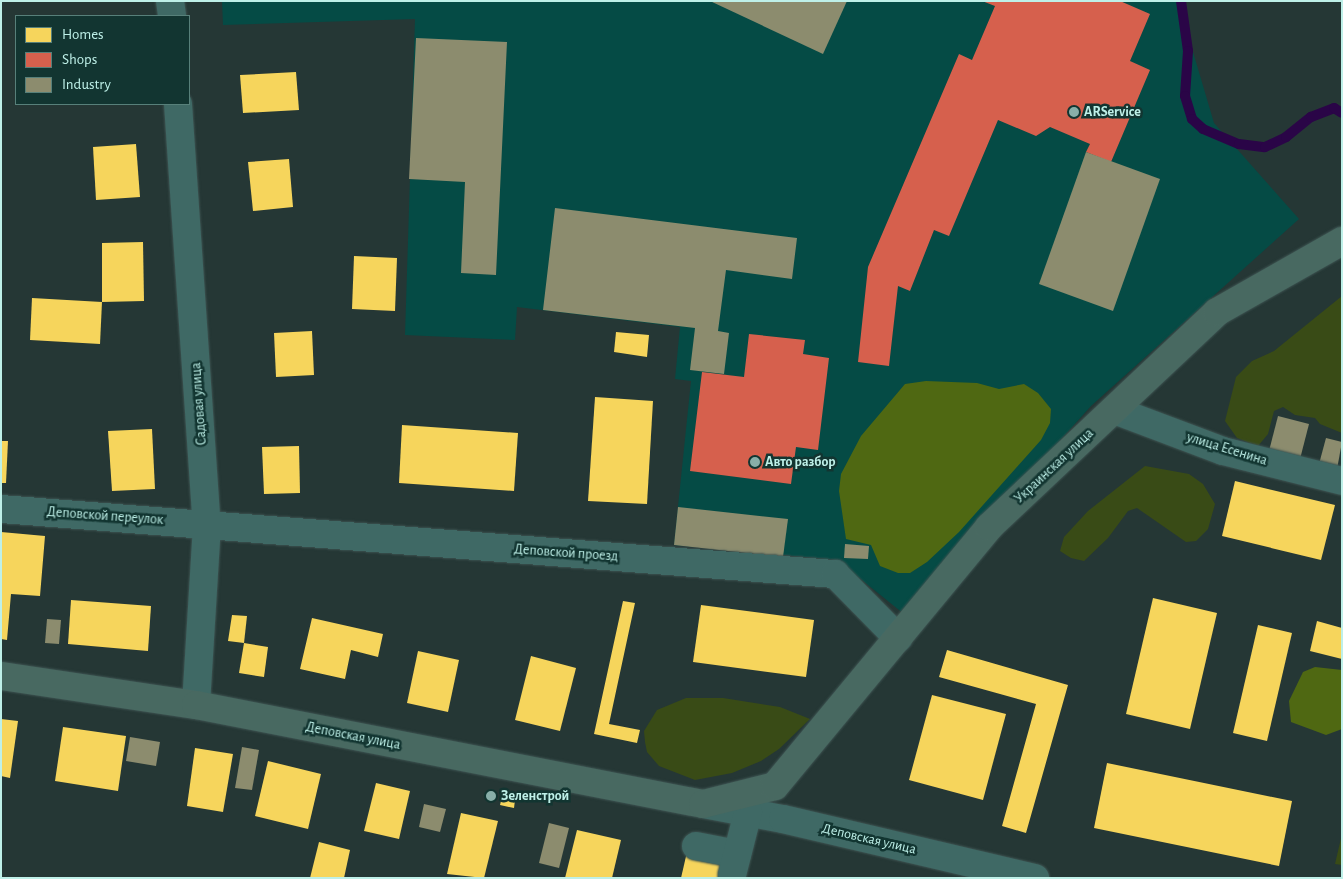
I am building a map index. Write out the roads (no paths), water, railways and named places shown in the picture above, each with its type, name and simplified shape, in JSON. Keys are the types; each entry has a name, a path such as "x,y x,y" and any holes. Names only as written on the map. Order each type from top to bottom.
{"main road":[{"name":"Украинская улица","path":"812,743 989,527 1217,312 1342,241"},
{"name":"Деповская улица","path":"1,676 196,705 703,804 775,786 812,743"}],"street":[{"path":"170,1 172,15"},
{"name":"Садовая улица","path":"178,105 208,525 196,705"},
{"name":"улица Есенина","path":"1114,410 1223,451 1342,482"},
{"name":"Деповской переулок","path":"1,509 170,520 208,525"},
{"name":"Деповской проезд","path":"208,525 835,574 898,638"},
{"name":"Деповская улица","path":"703,804 748,812 1035,878"},
{"path":"696,846 735,865 748,812"}],"waterway":[{"path":"1181,1 1188,51 1185,96 1192,119 1203,129 1239,144 1265,147 1286,137 1311,117 1334,108 1342,113"}],"place":[{"name":"ARService","path":"1074,112"},
{"name":"Авто разбор","path":"755,462"},
{"name":"Зеленстрой","path":"491,796"}]}
